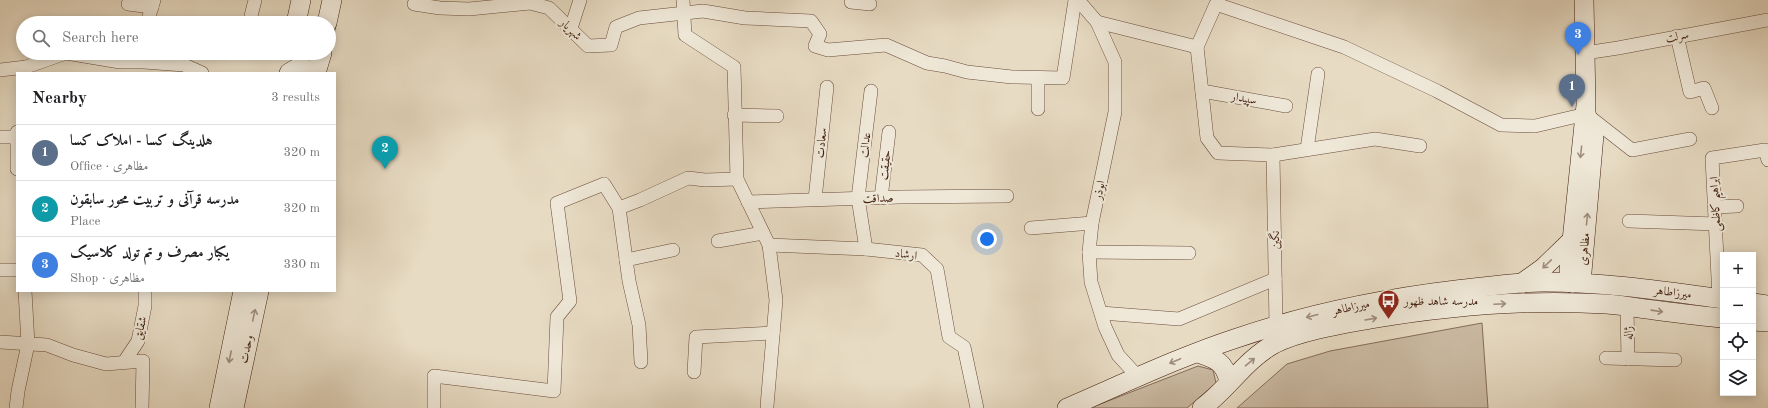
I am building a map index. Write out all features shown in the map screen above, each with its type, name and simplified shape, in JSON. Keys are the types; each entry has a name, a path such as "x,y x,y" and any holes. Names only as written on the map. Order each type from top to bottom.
{"main road":[{"path":"298,16 301,0"},
{"path":"329,16 332,0"},
{"name":"مظاهری","path":"1572,303 1572,283 1570,270 1578,248 1586,114 1584,0"},
{"path":"287,72 290,60"},
{"path":"316,72 320,60"},
{"path":"289,72 299,67 309,70 310,72"},
{"path":"1520,284 1543,268 1578,248 1597,276 1606,285"},
{"name":"میرزاطاهر","path":"1067,408 1198,352 1276,325 1344,308 1412,295 1542,282 1606,285 1720,298"},
{"name":"وحدت","path":"219,408 243,292"},
{"name":"وحدت","path":"234,408 259,292"},
{"name":"میرزاطاهر","path":"1202,408 1263,351 1276,343 1301,334 1349,323 1417,311 1476,305 1543,302 1607,304 1720,318"},
{"path":"1756,303 1768,305"},
{"path":"1756,321 1768,322"},
{"path":"1198,352 1213,358 1222,364 1227,372 1229,382"}],"street":[{"path":"251,16 255,0"},
{"path":"571,28 580,0"},
{"path":"683,0 685,35 734,67 734,115 737,179 766,239 776,300 767,406"},
{"path":"852,0 851,2 870,4"},
{"path":"684,14 703,12 745,18 811,21 820,34 814,46 828,50 886,45 927,63 967,72 1038,78 1063,78 1075,0"},
{"name":"ابوذر","path":"1078,0 1097,22 1115,62 1115,105 1092,223 1089,252 1092,282 1105,327 1118,355 1139,378"},
{"path":"1420,146 1375,139 1273,155 1218,153 1207,138 1197,47 1211,2 1235,5 1344,47 1437,91 1501,125 1535,126 1586,114 1632,150 1690,139"},
{"name":"شهریار","path":"414,4 440,8 469,9 530,3 549,8 588,46 611,45 616,27 639,18 684,14"},
{"path":"128,4 153,4 149,16"},
{"name":"سرلت","path":"1585,53 1768,20"},
{"path":"1097,22 1197,47"},
{"path":"1677,36 1690,92 1704,88 1712,108"},
{"path":"0,67 26,70 50,60"},
{"path":"108,60 120,62 129,60"},
{"path":"158,60 184,65 200,72"},
{"path":"1306,149 1318,74"},
{"path":"1038,78 1038,109"},
{"name":"سعادت","path":"815,199 826,87"},
{"name":"سپیدار","path":"1202,90 1286,106"},
{"name":"عدالت","path":"866,249 858,198 871,91"},
{"path":"734,115 777,116"},
{"name":"حقیقت","path":"881,198 889,132"},
{"path":"0,137 16,135"},
{"name":"ابراهیم کاظمی","path":"1720,288 1712,158 1765,150 1768,160"},
{"name":"نگین","path":"1273,155 1276,325"},
{"path":"619,208 688,178 705,180 737,179"},
{"path":"434,408 434,376 554,391 556,317 570,301 557,203 604,184 619,208 629,281 639,325 641,362"},
{"name":"صداقت","path":"748,202 858,198 1007,196"},
{"path":"1715,207 1737,206"},
{"path":"1629,221 1716,224"},
{"path":"1031,228 1092,223"},
{"name":"ارشاد","path":"718,241 766,239 922,256 937,269 949,337 964,347 977,408"},
{"path":"626,260 673,250"},
{"path":"1089,252 1189,253"},
{"path":"0,270 16,270"},
{"path":"1101,313 1179,319 1275,279"},
{"path":"16,408 28,344 25,292"},
{"name":"شقایق","path":"124,362 138,341 145,306 145,292"},
{"name":"ژاله","path":"1627,307 1628,359"},
{"path":"694,372 696,337 774,333"},
{"path":"0,342 47,345 73,355 106,364 143,361 142,408"},
{"path":"1606,358 1675,360"}],"shaded area":[{"path":"1482,323 1488,408 1237,408 1287,364 1330,351"},
{"path":"1198,366 1213,370 1216,383 1187,408 1090,408"}],"place":[{"name":"یکبار مصرف و تم تولد کلاسیک","path":"1578,55"},
{"name":"هلدینگ کسا - املاک کسا","path":"1572,107"},
{"name":"مدرسه قرآنی و تربیت محور سابقون","path":"385,169"},
{"name":"مدرسه شاهد ظهور","path":"1388,320"}]}
